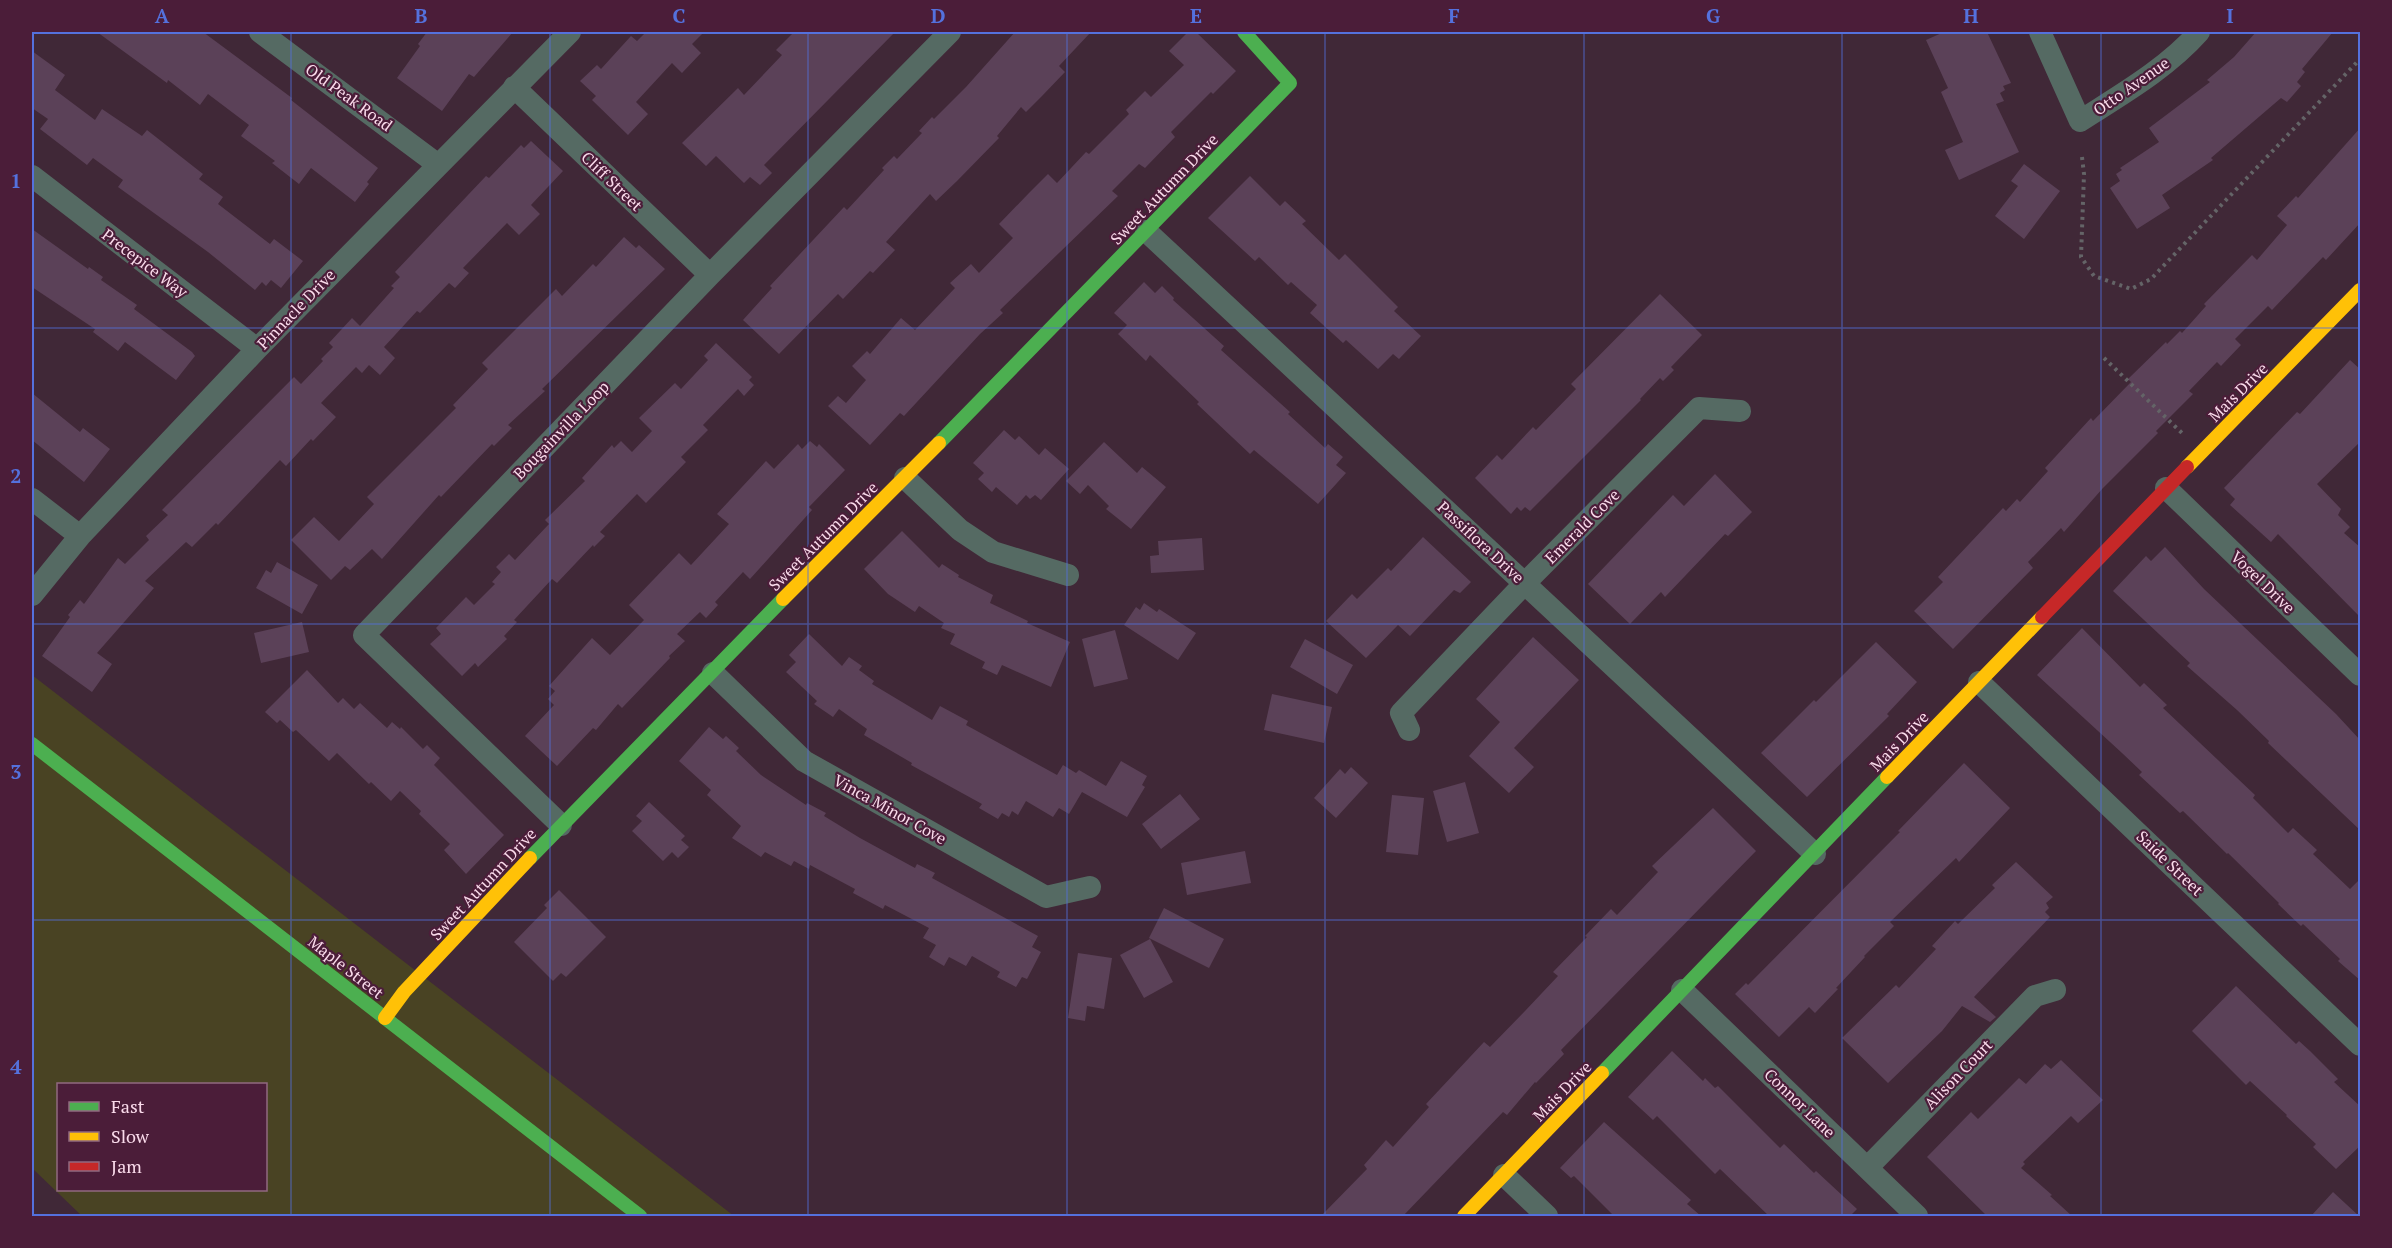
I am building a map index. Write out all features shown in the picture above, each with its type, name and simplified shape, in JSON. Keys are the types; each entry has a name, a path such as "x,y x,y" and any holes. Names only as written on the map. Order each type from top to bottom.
{"street":[{"name":"Old Peak Road","path":"260,32 437,164"},
{"name":"Pinnacle Drive","path":"32,595 80,536 257,349 437,164 570,32"},
{"name":"Bougainvilla Loop","path":"561,825 364,635 710,275 950,32"},
{"name":"Sweet Autumn Drive","path":"385,1018 404,992 561,825 905,478 1290,83 1244,32"},
{"name":"Otto Avenue","path":"2040,32 2080,121 2141,82 2187,46 2199,32"},
{"name":"Cliff Street","path":"514,87 710,275"},
{"name":"Precepice Way","path":"32,176 257,349"},
{"name":"Passiflora Drive","path":"1146,231 1815,854"},
{"name":"Mais Drive","path":"1464,1216 2166,488 2358,298"},
{"name":"Emerald Cove","path":"1409,730 1401,713 1525,583 1700,408 1740,411"},
{"path":"905,478 960,530 993,552 1068,575"},
{"name":"Vogel Drive","path":"2166,488 2361,675"},
{"path":"32,500 80,536"},
{"name":"Vinca Minor Cove","path":"713,673 804,761 1046,897 1090,887"},
{"name":"Saide Street","path":"1979,682 2361,1045"},
{"name":"Maple Street","path":"32,744 640,1216"},
{"name":"Connor Lane","path":"1682,990 1917,1216"},
{"name":"Alison Court","path":"1867,1168 2035,996 2055,990"},
{"path":"1504,1175 1547,1216"}],"path":[{"path":"2082,157 2084,174 2081,257 2094,276 2131,289 2151,279 2361,59"},
{"path":"2104,358 2202,452"}],"shaded area":[{"path":"32,675 734,1216 82,1216 32,1168"}],"building":[{"path":"97,32 203,32 292,98 291,100 378,168 355,202 311,168 299,184 272,163 275,161 241,136 249,125 208,94 200,105 168,80 167,83"},
{"path":"427,32 513,32 474,77 469,74 442,111 397,78"},
{"path":"646,32 704,32 692,44 701,53 682,73 672,63 636,102 648,114 628,135 592,100 596,96 580,81 597,65 601,69 631,36 637,41"},
{"path":"794,32 895,32 764,165 772,173 760,185 750,177 744,183 716,156 706,166 682,143 738,88 744,95 782,55 776,50"},
{"path":"1015,32 1091,32 1059,66 1065,72 1042,96 1026,112 1021,107 997,136 999,138 957,181 936,201 930,194 886,242 895,250 873,273 870,271 843,299 838,294 779,354 743,320 772,288 770,286 844,207 847,210 894,156 897,159 922,133 919,131 932,117 934,119 966,87"},
{"path":"1188,32 1196,32 1236,71 1171,132 1175,137 1145,168 1139,164 1112,191 1118,196 1000,310 1003,313 980,334 904,416 900,413 870,445 828,406 838,396 846,403 866,380 852,366 867,351 870,354 901,318 915,330 955,288 950,283 971,264 979,273 1013,238 999,224 1029,193 1048,174 1057,183 1086,152 1089,154 1129,114 1126,110 1145,91 1151,97 1184,65 1169,51"},
{"path":"1944,32 1987,32 2011,83 2003,86 2005,90 2000,93 2004,101 1996,104 2019,152 1959,180 1945,150 1963,142 1941,92 1948,88 1926,40"},
{"path":"2256,32 2333,32 2302,69 2305,72 2297,82 2301,86 2287,102 2281,98 2211,158 2213,160 2162,195 2170,208 2137,229 2110,188 2120,181 2116,174 2122,170 2120,168 2159,142 2149,128 2210,82 2207,80 2234,57"},
{"path":"32,51 65,75 55,90 95,120 102,109 142,136 147,130 203,174 199,179 223,197 218,204 270,244 274,239 303,261 281,288 271,280 266,286 262,282 255,290 208,252 118,187 123,180 93,158 87,165 40,129 48,119 32,108"},
{"path":"2361,127 2361,222 2326,260 2323,257 2272,310 2268,306 2235,339 2241,345 2221,366 2217,362 2189,391 2193,394 2156,431 2158,433 2103,488 2064,532 2061,528 2028,562 2033,568 1953,649 1914,611 1943,582 1938,577 2003,508 2006,511 2017,499 2020,502 2048,471 2045,468 2091,418 2093,421 2131,382 2128,379 2166,342 2167,344 2180,331 2182,333 2206,306 2204,304 2252,255 2257,260 2287,225 2277,216 2296,196 2298,198"},
{"path":"531,141 563,171 531,205 540,214 519,235 507,223 463,268 469,273 455,288 449,283 420,313 417,311 384,347 395,358 380,375 369,365 362,373 356,367 321,403 336,417 313,441 311,439 286,466 280,460 218,525 216,523 192,547 186,542 145,581 154,588 97,653 112,664 92,692 42,656 70,617 68,615 80,600 84,604 118,558 125,564 149,540 146,536 168,515 162,510 294,377 301,384 323,361 321,359 333,347 329,343 352,318 360,326 394,288 391,286 400,277 395,272 486,176 489,178 521,145 524,148"},
{"path":"2024,164 2060,191 2024,239 1995,216 2018,186 2011,181"},
{"path":"1250,176 1280,206 1285,201 1306,221 1302,224 1339,260 1345,254 1398,307 1394,311 1421,336 1399,359 1393,354 1378,369 1346,340 1343,343 1310,313 1317,305 1291,282 1288,285 1259,257 1255,261 1208,218"},
{"path":"32,229 103,277 101,280 137,305 134,309 192,352 195,356 176,380 125,342 118,351 93,332 95,329 32,287"},
{"path":"624,237 636,248 639,245 665,269 542,389 545,391 508,425 512,428 494,446 492,444 441,497 439,495 382,559 372,549 350,570 345,566 331,580 291,540 314,517 339,541 374,504 367,497 456,408 453,405 488,369 482,363 556,289 562,296 593,264 596,267"},
{"path":"1144,282 1155,293 1162,286 1174,298 1173,300 1224,346 1221,350 1290,412 1288,414 1325,448 1328,444 1343,457 1336,465 1346,473 1318,504 1254,450 1250,454 1150,355 1146,361 1118,334 1127,325 1114,313"},
{"path":"1660,294 1702,335 1671,367 1674,370 1663,381 1660,378 1530,511 1525,507 1521,511 1517,507 1511,514 1475,478 1497,455 1502,460 1533,427 1536,430 1576,389 1571,384"},
{"path":"716,343 752,377 749,380 754,385 744,396 738,389 703,425 708,430 681,457 686,462 646,503 637,494 600,532 605,536 594,547 593,545 557,583 552,579 514,620 517,622 504,636 507,639 478,667 475,663 462,676 430,644 441,634 436,628 466,597 474,605 495,584 492,582 501,572 496,567 509,554 515,560 549,524 545,520 585,481 582,478 612,445 614,448 621,441 632,452 652,431 639,418 675,383 681,389 708,360 704,356"},
{"path":"2350,360 2361,370 2361,441 2317,484 2341,509 2338,515 2350,527 2344,533 2361,548 2361,618 2278,534 2271,542 2230,505 2235,499 2224,488 2297,412 2300,414"},
{"path":"32,393 80,432 83,428 110,449 84,482 32,440"},
{"path":"1004,430 1015,440 1019,436 1039,455 1045,448 1069,469 1041,500 1035,495 1030,499 1026,495 1017,505 996,487 992,492 978,479 984,473 973,463"},
{"path":"810,441 817,447 819,444 845,470 809,507 812,510 750,579 743,572 715,602 718,605 706,618 700,612 677,634 685,641 669,656 670,658 622,708 618,704 596,730 593,728 557,766 525,736 554,705 548,699 555,691 549,686 592,638 610,655 644,620 629,605 679,553 691,565 729,524 717,514 766,461 774,469 798,444 802,449"},
{"path":"1104,442 1137,473 1142,467 1166,487 1131,529 1106,509 1109,506 1088,485 1080,494 1066,481"},
{"path":"1715,474 1752,512 1728,536 1725,534 1665,597 1661,592 1630,624 1588,584 1673,495 1684,506"},
{"path":"902,531 939,568 942,564 959,575 958,577 993,595 990,603 1070,642 1051,687 1002,665 997,675 982,668 985,662 950,644 955,634 941,628 944,623 919,606 915,612 888,594 864,569"},
{"path":"1423,537 1471,582 1460,593 1454,590 1410,636 1398,625 1366,658 1326,621 1352,594 1357,599 1388,568 1391,571"},
{"path":"1202,538 1204,570 1151,573 1150,556 1159,555 1158,541"},
{"path":"2165,547 2204,589 2336,714 2361,741 2361,831 2268,743 2269,741 2237,710 2187,666 2190,663 2113,591 2146,556 2151,561"},
{"path":"277,562 318,585 302,614 256,588 266,570 271,573"},
{"path":"1144,603 1157,612 1159,609 1196,633 1178,660 1124,625 1136,607 1140,610"},
{"path":"302,622 309,652 261,663 254,633"},
{"path":"2082,628 2140,687 2144,683 2167,705 2163,708 2255,795 2253,798 2288,833 2293,828 2317,850 2313,854 2350,889 2361,878 2361,981 2183,811 2180,813 2139,775 2142,772 2037,675"},
{"path":"1115,630 1128,679 1094,687 1082,639"},
{"path":"809,634 842,666 849,657 862,666 859,670 874,681 872,684 932,720 940,706 968,721 966,725 1057,775 1063,765 1076,773 1079,770 1106,786 1121,761 1147,776 1142,785 1145,787 1127,817 1082,792 1069,814 1059,808 1053,817 1026,801 1018,815 1012,811 1009,817 1002,813 998,819 979,808 982,804 911,765 912,763 864,735 867,729 839,709 833,717 814,704 817,701 786,672 796,662 789,655"},
{"path":"1533,637 1579,680 1514,748 1534,767 1509,793 1469,756 1500,722 1476,699"},
{"path":"1305,639 1353,665 1337,694 1290,667"},
{"path":"1876,642 1917,682 1887,714 1889,716 1807,797 1761,753"},
{"path":"307,670 338,703 343,698 354,709 360,703 387,728 392,722 400,729 401,727 423,749 427,745 440,758 434,765 504,835 466,874 444,850 450,844 419,814 421,811 400,791 391,801 371,782 369,784 337,753 329,761 296,730 293,732 280,720 277,723 265,712"},
{"path":"1272,694 1332,707 1324,743 1264,730"},
{"path":"709,727 723,739 726,736 739,748 736,751 761,775 806,805 807,803 826,813 824,816 915,868 917,864 935,873 932,878 1038,936 1032,947 1041,952 1027,979 1022,977 1016,987 997,977 1000,972 972,956 966,966 949,957 944,966 929,957 936,945 923,938 929,928 885,905 883,909 853,893 855,889 810,865 809,869 794,861 791,866 765,852 761,857 732,838 741,826 707,795 711,790 679,761"},
{"path":"1964,763 2010,808 1959,862 1956,858 1890,922 1894,926 1864,956 1815,1013 1809,1007 1779,1037 1735,994 1746,983 1748,985 1900,832 1898,831"},
{"path":"1351,767 1368,783 1336,818 1314,798 1340,769 1345,774"},
{"path":"1465,782 1479,833 1447,842 1433,791"},
{"path":"1180,794 1200,819 1161,849 1142,824"},
{"path":"1392,795 1424,798 1418,855 1386,852"},
{"path":"649,802 685,836 681,840 689,847 678,858 672,852 663,861 632,831 642,821 636,816"},
{"path":"1713,808 1756,851 1561,1050 1564,1054 1535,1082 1507,1115 1503,1112 1403,1216 1321,1216 1367,1169 1364,1165 1386,1140 1393,1147 1429,1107 1426,1104 1484,1042 1490,1047 1558,976 1553,972 1587,937 1585,936 1611,909 1617,915 1658,872 1652,866"},
{"path":"1245,851 1251,883 1187,895 1181,863"},
{"path":"2016,862 2053,897 2046,903 2049,908 2045,912 2050,917 1974,997 1996,1017 1990,1022 1962,1006 1942,1031 1888,1083 1842,1038 1896,985 1899,988 1936,949 1932,946 1955,921 1958,924 1995,888 1992,885"},
{"path":"559,890 606,937 566,977 561,973 553,981 514,942 547,908 544,905"},
{"path":"1164,908 1224,939 1209,968 1149,938"},
{"path":"1150,939 1173,982 1144,998 1120,955"},
{"path":"1078,953 1112,958 1104,1009 1087,1006 1085,1021 1068,1018"},
{"path":"2236,986 2296,1044 2299,1041 2310,1051 2338,1079 2334,1082 2361,1107 2361,1145 2336,1169 2313,1147 2316,1144 2287,1115 2250,1081 2246,1085 2192,1031"},
{"path":"1672,1051 1703,1081 1705,1078 1715,1088 1718,1086 1780,1148 1784,1144 1857,1209 1850,1216 1769,1216 1720,1169 1715,1174 1657,1116 1653,1120 1628,1097"},
{"path":"2061,1060 2103,1100 2078,1123 2071,1116 2023,1162 2025,1164 2021,1168 2072,1216 1987,1216 1927,1157 1971,1112 1978,1119 2019,1078 2026,1084 2045,1064 2051,1069"},
{"path":"1604,1122 1691,1200 1687,1204 1701,1216 1614,1216 1574,1176 1571,1178 1560,1168"},
{"path":"2333,1192 2359,1216 2311,1216"}],"traffic: fast":[{"path":"939,443 1290,83 1244,32"},
{"path":"530,858 783,599"},
{"path":"32,744 640,1216"},
{"path":"1602,1073 1887,777"}],"traffic: slow":[{"path":"2187,467 2360,290"},
{"path":"783,599 939,443"},
{"path":"1887,777 2042,617"},
{"path":"385,1018 404,992 530,858"},
{"path":"1464,1216 1602,1073"}],"traffic: jam":[{"path":"2042,617 2187,467"}]}
